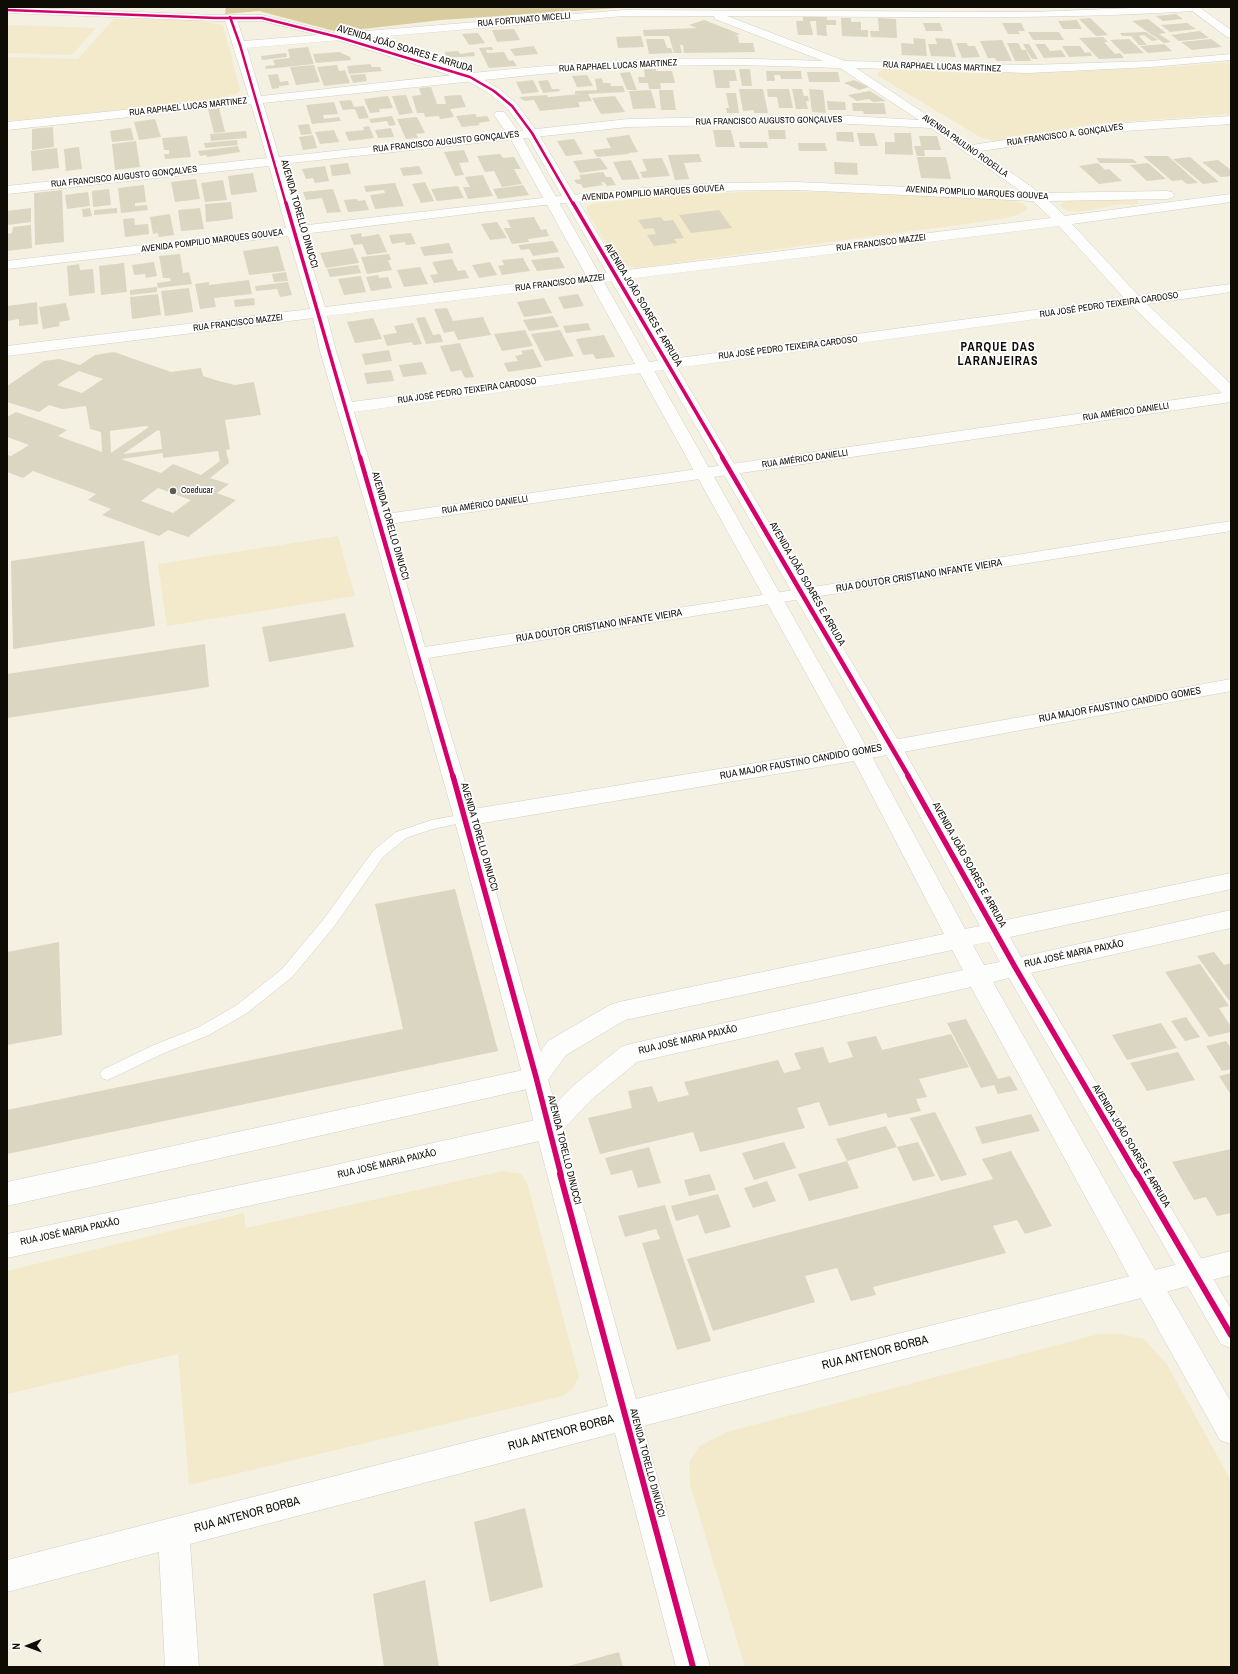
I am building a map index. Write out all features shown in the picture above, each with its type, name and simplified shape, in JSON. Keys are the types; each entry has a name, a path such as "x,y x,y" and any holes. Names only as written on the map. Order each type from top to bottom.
{"street":[{"name":"RUA FORTUNATO MICELLI","path":"240,45 624,13 1032,16 1115,13 1192,7"},
{"path":"1192,7 1231,35"},
{"path":"7,10 226,18"},
{"name":"AVENIDA PAULINO RODELLA","path":"708,13 840,63 934,124 1037,197 1062,221 1136,302 1231,393"},
{"name":"AVENIDA JOÃO SOARES E ARRUDA","path":"226,18 262,18 338,37 470,77 494,91 512,106 551,201 645,367 703,474 775,599 860,753 977,975 1148,1284 1231,1430"},
{"name":"AVENIDA JOÃO SOARES E ARRUDA","path":"226,18 312,39 446,80 484,100 524,134 571,199 892,747 1015,967 1231,1335"},
{"name":"AVENIDA TORELLO DINUCCI","path":"226,18 240,45 466,818 693,1667"},
{"name":"RUA RAPHAEL LUCAS MARTINEZ","path":"7,126 551,69 639,64 740,62 840,63 1029,69 1151,64 1231,57"},
{"name":"RUA FRANCISCO AUGUSTO GONÇALVES","path":"7,190 628,123 832,119 934,124"},
{"name":"RUA FRANCISCO A. GONÇALVES","path":"970,149 1109,128 1231,120"},
{"name":"AVENIDA POMPILIO MARQUES GOUVEA","path":"7,265 551,201 706,188 797,186 1037,197 1231,194"},
{"name":"RUA FRANCISCO MAZZEI","path":"7,351 319,314 1062,221 1231,198"},
{"name":"RUA JOSÉ PEDRO TEIXEIRA CARDOSO","path":"345,408 1231,288"},
{"name":"RUA AMÉRICO DANIELLI","path":"379,520 1231,397"},
{"name":"RUA DOUTOR CRISTIANO INFANTE VIEIRA","path":"417,654 775,599 1231,526"},
{"name":"RUA MAJOR FAUSTINO CANDIDO GOMES","path":"466,818 860,753 1231,685"},
{"path":"7,1194 536,1077 557,1048 619,1012 1231,881"},
{"name":"RUA JOSÉ MARIA PAIXÃO","path":"7,1246 317,1180 548,1128 583,1092 630,1054 1231,919"},
{"name":"RUA ANTENOR BORBA","path":"7,1576 625,1416 1231,1263"},
{"path":"174,1534 182,1667"}],"lane":[{"path":"107,1074 159,1048 204,1031 242,1009 288,972 328,924 378,854 401,836 432,825 466,818"}],"shaded area":[{"path":"226,7 633,7 441,20 338,32 259,11 225,14"},
{"path":"114,19 197,20 223,25 240,90 238,93 210,101 7,121 7,57 78,59"},
{"path":"7,25 96,28 72,55 7,53"},
{"path":"1231,62 1231,114 1093,124 1003,141 995,141 980,137 877,74 886,69 970,73 1039,73 1170,67"},
{"path":"769,191 866,193 1006,200 1022,203 1028,208 1016,215 994,220 637,268 618,264 586,210 588,205 596,203 673,195"},
{"path":"1137,200 1139,204 1114,205 1077,212 1064,209 1060,205 1066,201"},
{"path":"338,536 355,596 167,626 158,564"},
{"path":"503,1171 522,1174 528,1186 579,1377 573,1388 563,1396 189,1485 178,1354 7,1394 7,1271 244,1213 246,1228"},
{"path":"1099,1334 1122,1334 1144,1339 1168,1366 1231,1481 1231,1667 745,1667 690,1485 689,1462 700,1446 727,1432"}],"building":[{"path":"1176,14 1183,19 1163,21 1156,16"},
{"path":"803,16 827,17 827,20 836,20 836,25 826,25 827,36 817,35 816,21 810,21 813,35 798,35 796,21 803,21"},
{"path":"841,18 851,18 851,22 861,22 861,30 868,30 868,37 842,36"},
{"path":"878,18 896,19 897,38 871,37 870,31 879,31"},
{"path":"1090,18 1108,35 1096,36 1079,19"},
{"path":"1148,19 1166,33 1159,34 1171,42 1164,43 1132,21"},
{"path":"704,20 740,34 735,36 738,36 739,43 753,43 755,52 684,53 683,45 680,45 682,53 674,53 669,36 644,36 643,30 697,28 689,25"},
{"path":"1077,20 1082,29 1063,29 1058,21"},
{"path":"923,23 940,23 943,31 926,31"},
{"path":"1002,23 1021,23 1025,31 1018,31 1020,34 1008,34"},
{"path":"1187,23 1196,29 1170,32 1161,25"},
{"path":"514,29 520,40 497,42 492,30"},
{"path":"1200,31 1209,38 1179,41 1171,35"},
{"path":"1028,32 1059,32 1064,40 1033,40"},
{"path":"1146,32 1158,40 1152,41 1144,35 1139,36 1147,45 1139,45 1131,36 1122,36 1120,33"},
{"path":"478,33 485,43 469,45 462,34"},
{"path":"641,36 644,47 618,48 616,37"},
{"path":"1103,37 1108,42 1104,42 1115,54 1120,53 1124,58 1099,59 1079,38"},
{"path":"913,38 925,39 927,56 902,55 901,43 914,44"},
{"path":"935,38 951,39 956,57 931,56 928,44 937,44"},
{"path":"646,39 664,39 667,48 671,48 673,53 649,54"},
{"path":"1129,39 1144,53 1124,54 1110,40"},
{"path":"1211,39 1222,47 1192,50 1181,42"},
{"path":"1002,40 1012,61 997,61 995,58 988,58 980,41"},
{"path":"956,43 967,43 968,46 975,46 980,57 962,58"},
{"path":"1007,43 1018,43 1022,50 1026,50 1031,61 1015,61"},
{"path":"1023,44 1029,44 1038,59 1032,59"},
{"path":"1035,44 1045,44 1050,51 1061,50 1066,57 1044,58"},
{"path":"1164,44 1172,51 1148,53 1140,46"},
{"path":"534,46 538,54 515,56 510,49"},
{"path":"1062,46 1080,46 1085,53 1090,52 1092,56 1069,57"},
{"path":"308,47 314,64 266,69 265,66 275,65 273,60 290,58 288,49"},
{"path":"492,47 493,50 486,50 487,53 504,52 509,61 513,60 517,66 489,68 479,48"},
{"path":"458,51 460,54 474,52 475,56 446,58 445,52"},
{"path":"339,52 350,57 351,60 316,63 313,54"},
{"path":"286,53 287,57 262,60 261,56"},
{"path":"370,64 372,67 380,67 382,71 349,74 347,66"},
{"path":"314,65 320,82 296,85 290,67"},
{"path":"337,65 339,71 345,70 350,83 324,86 317,67"},
{"path":"644,69 672,71 675,83 660,83 661,89 649,89 648,83 639,83 638,77 645,77"},
{"path":"739,69 750,69 752,86 742,86"},
{"path":"713,70 735,70 737,81 729,81 730,88 716,88"},
{"path":"766,71 801,71 802,79 781,79 780,75 774,75 775,81 767,81"},
{"path":"630,72 637,90 627,90 620,73"},
{"path":"807,72 838,72 840,82 809,82"},
{"path":"278,74 280,82 288,81 289,85 279,86 279,88 272,89 268,75"},
{"path":"365,74 367,81 353,83 350,75"},
{"path":"587,75 593,86 577,87 572,76"},
{"path":"602,78 603,83 610,83 611,86 623,86 625,92 588,94 592,101 578,102 580,107 540,111 534,100 524,101 519,97 547,95 548,97 581,94 575,94 575,91 597,90 595,79"},
{"path":"533,80 539,92 522,94 516,82"},
{"path":"548,80 552,89 559,89 560,91 543,93 538,81"},
{"path":"854,80 869,87 859,90 844,83"},
{"path":"431,87 437,104 446,104 444,96 461,95 466,107 450,109 454,117 440,119 439,116 425,117 424,113 417,113 412,96 421,95 419,88"},
{"path":"739,89 763,89 768,113 754,113 754,110 743,111"},
{"path":"767,89 789,89 793,108 779,108 777,97 768,97"},
{"path":"792,89 802,89 804,96 808,96 809,101 806,101 808,109 796,109"},
{"path":"809,89 823,90 826,113 812,112"},
{"path":"651,90 656,108 633,109 629,91"},
{"path":"659,90 673,90 676,110 661,110"},
{"path":"870,91 886,101 873,102 869,99 857,101 848,95"},
{"path":"726,93 736,93 739,113 727,113 726,108 729,108"},
{"path":"406,95 413,113 399,115 392,96"},
{"path":"388,96 393,108 379,109 380,112 370,113 364,99"},
{"path":"615,96 625,112 601,114 592,98"},
{"path":"351,100 354,107 364,106 369,118 359,119 355,109 343,110 339,101"},
{"path":"827,101 845,102 846,110 828,110"},
{"path":"334,102 338,114 323,115 324,119 339,117 341,121 312,124 306,105"},
{"path":"852,103 884,103 886,114 864,114 863,111 853,111"},
{"path":"219,108 225,132 214,133 208,109"},
{"path":"475,114 477,117 487,116 490,121 478,123 480,125 462,127 456,116"},
{"path":"392,116 396,125 389,126 387,121 371,123 369,119"},
{"path":"417,117 425,133 416,134 418,138 406,139 397,119"},
{"path":"155,119 161,137 139,140 134,122"},
{"path":"309,124 312,134 301,135 298,125"},
{"path":"369,126 374,138 349,141 345,132 364,130 363,127"},
{"path":"53,127 54,147 32,150 32,129"},
{"path":"131,128 134,140 112,142 110,131"},
{"path":"391,128 394,137 378,138 375,130"},
{"path":"334,130 339,142 320,144 315,132"},
{"path":"713,130 731,130 735,147 716,147"},
{"path":"768,130 785,130 786,139 769,139"},
{"path":"246,131 247,138 211,141 210,134"},
{"path":"836,132 853,132 854,142 837,141"},
{"path":"857,133 874,133 878,146 860,146"},
{"path":"894,133 911,133 913,155 885,154 885,142 895,142"},
{"path":"313,135 317,148 303,150 299,137"},
{"path":"629,135 638,152 597,157 593,150 611,148 606,138"},
{"path":"187,136 191,157 165,159 164,154 169,154 169,150 164,150 162,138"},
{"path":"919,136 937,136 941,150 924,150 925,156 917,156 914,146 921,146"},
{"path":"574,139 583,154 566,156 557,141"},
{"path":"237,140 238,145 205,148 204,143"},
{"path":"136,141 140,167 115,170 112,144"},
{"path":"739,142 767,142 768,148 740,148"},
{"path":"798,143 825,143 827,151 799,151"},
{"path":"238,146 240,152 207,157 206,155 200,156 198,151"},
{"path":"79,147 82,169 66,171 64,149"},
{"path":"57,148 59,168 32,171 31,151"},
{"path":"464,150 469,162 459,163 464,175 455,176 444,152"},
{"path":"500,154 503,158 514,157 521,169 514,169 522,184 502,187 494,171 485,172 477,156"},
{"path":"699,154 702,162 684,163 689,179 675,180 668,155"},
{"path":"1143,156 1168,156 1198,183 1187,184 1182,180 1172,181"},
{"path":"917,157 946,157 951,179 921,178"},
{"path":"1190,157 1219,182 1203,184 1173,159"},
{"path":"600,158 608,169 580,173 573,161"},
{"path":"662,158 670,176 643,178 640,172 647,171 642,159"},
{"path":"1096,158 1133,159 1137,163 1100,163"},
{"path":"631,160 640,179 622,180 613,162"},
{"path":"1218,160 1231,170 1231,176 1221,177 1202,162"},
{"path":"834,162 857,163 858,175 835,174"},
{"path":"348,163 351,174 332,176 330,165"},
{"path":"1098,163 1105,170 1109,169 1122,181 1099,184 1079,166"},
{"path":"1148,163 1166,179 1147,181 1130,165"},
{"path":"325,166 329,181 315,183 313,178 306,179 302,169"},
{"path":"419,166 423,174 403,176 400,168"},
{"path":"603,172 606,177 611,177 616,185 607,186 604,182 601,182 603,185 583,188 581,184 577,184 574,180 581,179 579,175"},
{"path":"253,173 257,192 231,195 228,176"},
{"path":"483,175 493,196 468,199 463,187 470,187 465,177"},
{"path":"196,179 200,199 175,202 171,182"},
{"path":"223,180 227,200 205,202 201,183"},
{"path":"425,182 434,201 421,203 412,184"},
{"path":"395,183 404,206 375,209 370,195 385,193 384,190 366,192 364,186"},
{"path":"144,185 146,202 135,203 135,206 147,205 148,210 121,213 118,188"},
{"path":"523,185 529,195 498,199 493,189"},
{"path":"458,186 464,198 437,201 431,189"},
{"path":"109,189 111,205 93,207 92,191"},
{"path":"333,189 341,212 327,213 322,198 306,200 303,192"},
{"path":"62,190 64,242 35,245 34,193"},
{"path":"88,192 90,206 67,209 65,195"},
{"path":"357,199 358,201 365,200 369,210 348,212 344,200"},
{"path":"231,202 233,219 206,222 205,204"},
{"path":"31,208 31,222 7,225 7,211"},
{"path":"90,208 92,216 83,217 82,209"},
{"path":"117,208 117,213 94,215 94,210"},
{"path":"200,208 204,229 181,231 178,210"},
{"path":"719,210 732,228 691,233 679,215"},
{"path":"170,214 174,235 159,237 158,233 153,234 150,217"},
{"path":"534,217 541,230 546,229 549,236 528,239 529,242 512,244 504,228 511,228 507,220"},
{"path":"661,217 664,221 673,220 684,238 674,239 677,243 654,246 647,235 656,234 653,228 644,229 638,220"},
{"path":"134,218 135,225 148,224 149,234 125,237 123,219"},
{"path":"497,222 507,238 490,240 481,224"},
{"path":"31,225 32,248 7,251 7,234 12,233 13,227"},
{"path":"361,233 362,237 379,234 387,252 367,255 362,244 354,245 350,235"},
{"path":"411,233 416,244 406,245 405,242 392,244 389,235"},
{"path":"553,241 559,252 533,256 529,249 521,250 518,245"},
{"path":"449,243 453,253 424,256 420,247"},
{"path":"278,246 285,271 249,275 243,251"},
{"path":"353,248 359,263 326,268 320,253"},
{"path":"180,254 183,273 189,272 192,284 158,288 157,283 171,281 170,278 163,278 159,256"},
{"path":"389,254 391,260 388,260 392,270 367,274 361,257"},
{"path":"559,257 565,268 537,271 531,260"},
{"path":"523,258 530,271 502,275 498,266 504,265 502,260"},
{"path":"452,259 458,271 465,270 469,278 434,283 430,275 438,274 432,262"},
{"path":"154,262 157,276 146,278 145,274 134,275 132,265"},
{"path":"490,262 497,275 479,278 472,265"},
{"path":"124,263 127,292 101,295 99,266"},
{"path":"79,264 80,270 93,269 95,293 69,296 67,266"},
{"path":"358,265 361,273 330,277 327,269"},
{"path":"420,267 428,284 404,287 397,270"},
{"path":"286,272 288,281 274,282 272,274"},
{"path":"378,275 379,278 388,277 392,288 371,291 366,277"},
{"path":"361,276 366,292 344,295 338,279"},
{"path":"249,280 252,294 214,298 216,307 200,309 195,284 209,282 209,285"},
{"path":"288,282 292,295 280,297 277,289 256,291 255,286"},
{"path":"157,287 157,292 130,295 130,290"},
{"path":"189,288 193,312 165,316 161,291"},
{"path":"158,294 161,315 132,319 130,297"},
{"path":"578,294 584,306 564,309 558,297"},
{"path":"254,298 255,305 235,307 234,300"},
{"path":"544,298 552,313 524,317 517,302"},
{"path":"37,302 38,324 19,326 19,319 7,321 7,306"},
{"path":"66,303 70,320 59,322 60,326 43,329 39,307"},
{"path":"447,308 453,321 483,317 491,335 458,340 454,331 444,333 434,309"},
{"path":"553,316 559,327 529,331 523,320"},
{"path":"425,317 433,335 440,334 443,342 426,344 416,318"},
{"path":"373,318 382,339 355,343 347,322"},
{"path":"413,323 422,344 413,345 412,342 387,346 383,335 397,333 394,326"},
{"path":"588,323 591,330 566,333 563,326"},
{"path":"525,330 533,346 502,351 494,334"},
{"path":"560,330 574,356 545,361 531,334"},
{"path":"604,335 615,357 596,359 593,354 583,355 576,339"},
{"path":"460,343 474,377 465,378 461,370 451,372 440,346"},
{"path":"533,349 542,367 508,372 504,363 518,361 515,356 523,354 521,351"},
{"path":"389,350 392,361 365,365 362,354"},
{"path":"114,352 171,372 201,368 203,376 235,385 254,382 261,415 225,420 230,449 226,450 229,463 210,478 229,484 217,493 236,500 188,537 168,530 159,536 102,515 111,509 88,500 96,494 33,471 23,478 7,472 7,455 11,456 29,445 7,437 7,417 16,412 67,430 58,436 102,452 101,432 90,429 86,406 62,409 49,405 39,412 7,402 7,386 44,361 59,359 80,365 95,355","holes":["79,371 103,379 82,393 57,385","145,426 149,427 111,453 110,431","158,430 160,431 162,449 123,454","218,451 220,461 201,475 173,464 161,473 121,459 163,453 163,458","158,488 191,500 173,513 141,501"]},
{"path":"422,362 427,374 403,377 399,365"},
{"path":"391,370 394,381 367,384 364,373"},
{"path":"144,541 155,626 13,649 11,561"},
{"path":"345,613 354,647 269,662 262,627"},
{"path":"205,644 209,687 7,718 7,674"},
{"path":"455,889 498,1051 7,1154 7,1110 403,1029 375,904"},
{"path":"59,942 62,1035 7,1045 7,952"},
{"path":"1214,952 1224,965 1231,963 1231,1003 1197,956"},
{"path":"1200,964 1229,1006 1219,1008 1231,1027 1231,1032 1209,1037 1165,972"},
{"path":"1186,1017 1200,1037 1185,1041 1171,1021"},
{"path":"966,1019 998,1079 1010,1076 1018,1090 998,1094 994,1085 981,1088 947,1023"},
{"path":"1161,1023 1177,1048 1127,1060 1112,1035"},
{"path":"951,1034 969,1067 919,1079 927,1097 916,1099 921,1111 888,1118 886,1113 829,1126 819,1102 797,1108 805,1128 700,1152 693,1132 600,1154 588,1118 632,1108 628,1091 652,1086 658,1102 689,1095 684,1082 778,1060 784,1073 801,1069 794,1053 823,1047 829,1063 853,1057 847,1042 876,1036 882,1050"},
{"path":"1226,1041 1231,1048 1231,1069 1222,1071 1206,1046"},
{"path":"1178,1052 1195,1080 1147,1091 1130,1063"},
{"path":"1231,1073 1231,1095 1219,1076"},
{"path":"935,1112 967,1175 941,1181 910,1118"},
{"path":"1031,1114 1040,1131 982,1144 975,1127"},
{"path":"886,1126 897,1147 847,1161 836,1139"},
{"path":"784,1142 796,1168 754,1180 742,1153"},
{"path":"918,1142 935,1176 913,1181 897,1147"},
{"path":"649,1147 661,1183 638,1188 632,1170 611,1175 605,1158"},
{"path":"1231,1149 1231,1213 1217,1216 1206,1197 1194,1200 1172,1162"},
{"path":"1011,1151 1052,1226 1025,1234 1017,1220 993,1226 1006,1253 873,1287 876,1295 851,1301 837,1268 805,1276 815,1302 713,1331 687,1259 993,1179 982,1159"},
{"path":"847,1161 859,1188 809,1201 798,1174"},
{"path":"710,1174 716,1190 689,1196 684,1180"},
{"path":"767,1181 776,1201 753,1208 744,1188"},
{"path":"718,1194 731,1227 705,1234 698,1215 676,1221 671,1206"},
{"path":"665,1205 711,1341 677,1350 642,1243 660,1239 656,1229 625,1237 618,1216"},
{"path":"525,1508 543,1587 490,1602 474,1522"},
{"path":"425,1580 439,1667 384,1667 373,1594"},
{"path":"619,1652 623,1667 565,1667"}],"cycle path":[{"path":"7,10 216,18 262,18 338,37 470,77 494,91 512,106 532,133 892,747 1015,967 1231,1335"},
{"path":"230,17 240,45 319,313 328,351 379,520 465,818 536,1077 548,1128 693,1667"}],"place":[{"name":"Coeducar","path":"173,491"}],"district":[{"name":"PARQUE DAS LARANJEIRAS","path":"998,355"}]}
